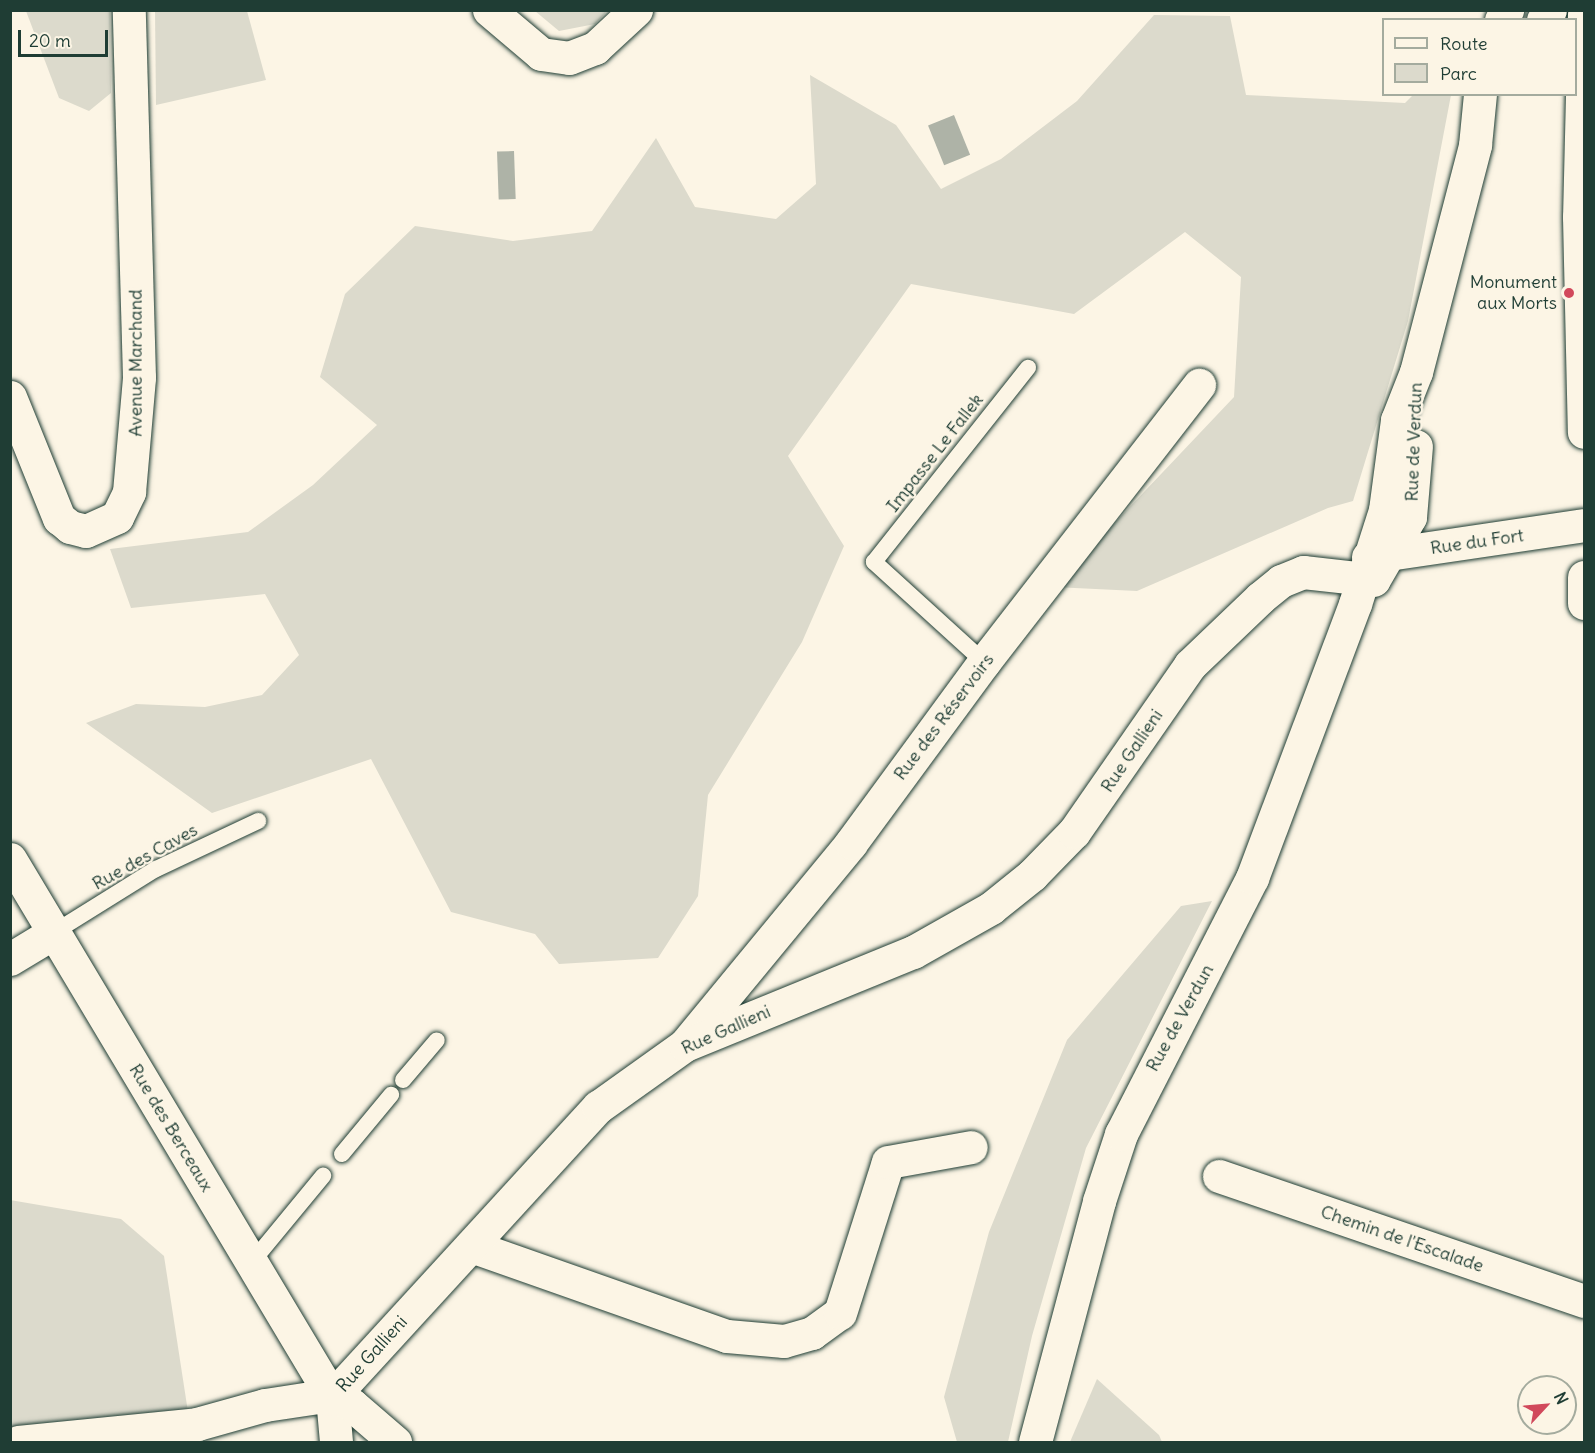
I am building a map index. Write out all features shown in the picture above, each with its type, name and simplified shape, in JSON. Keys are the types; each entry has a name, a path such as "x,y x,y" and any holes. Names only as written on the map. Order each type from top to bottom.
{"street":[{"name":"Avenue Marchand","path":"10,397 59,518 70,527 86,531 117,517 129,492 140,377 129,10"},
{"path":"489,10 541,54 568,58 596,48 636,10"},
{"path":"1578,41 1583,145 1579,217 1584,432"},
{"name":"Rue de Verdun","path":"1475,145 1480,96"},
{"name":"Rue de Verdun","path":"1035,1443 1099,1201 1121,1134 1244,897 1370,575 1385,510 1397,420 1416,372 1475,145 1495,96"},
{"name":"Rue des Réservoirs","path":"685,1045 851,843 984,662 1199,385"},
{"name":"Rue du Fort","path":"1370,575 1584,525"},
{"name":"Rue Gallieni","path":"18,1443 197,1424 264,1405 332,1397 598,1107 685,1045 913,952 991,908 1032,875 1074,832 1190,665 1260,598 1281,581 1304,572 1370,575"},
{"path":"1584,577 1584,603"},
{"name":"Rue des Berceaux","path":"10,859 332,1397"},
{"path":"10,959 53,933"},
{"path":"471,1246 727,1336 784,1341 812,1333 840,1312 888,1162 971,1147"},
{"name":"Chemin de l'Escalade","path":"1219,1176 1584,1300"},
{"path":"336,1443 332,1397 352,1405 395,1443"}],"lane":[{"name":"Impasse Le Fallek","path":"984,662 874,562 1028,368"},
{"name":"Rue des Caves","path":"53,933 156,869 258,820"},
{"path":"403,1080 436,1040"},
{"path":"342,1154 392,1095"},
{"path":"252,1262 323,1176"}],"green space":[{"path":"26,11 110,11 111,93 89,111 59,98"},
{"path":"155,11 247,11 266,80 156,105"},
{"path":"535,11 607,11 595,24 559,31"},
{"path":"1154,15 1230,16 1246,95 1405,103 1412,96 1451,96 1408,321 1353,501 1328,508 1137,591 1054,587 1234,397 1241,277 1185,232 1074,314 911,284 788,456 844,546 802,642 708,795 698,896 658,958 559,964 535,934 451,912 371,759 212,813 86,723 136,704 205,707 262,695 299,655 265,594 131,608 110,549 248,532 313,485 377,425 320,377 345,294 415,226 513,241 592,231 656,138 695,207 776,219 816,184 810,75 896,125 941,189 1001,159 1077,101"},
{"path":"1212,901 1086,1148 1032,1336 1008,1442 957,1442 944,1397 989,1232 1067,1040 1181,906"},
{"path":"10,1200 121,1219 164,1256 188,1412 11,1431"},
{"path":"1097,1379 1159,1435 1162,1442 1070,1442"}],"shaded area":[{"path":"954,115 970,155 944,165 928,125"},
{"path":"514,151 516,199 499,200 497,152"}],"place":[{"name":"Monument aux Morts","path":"1569,293"}]}
